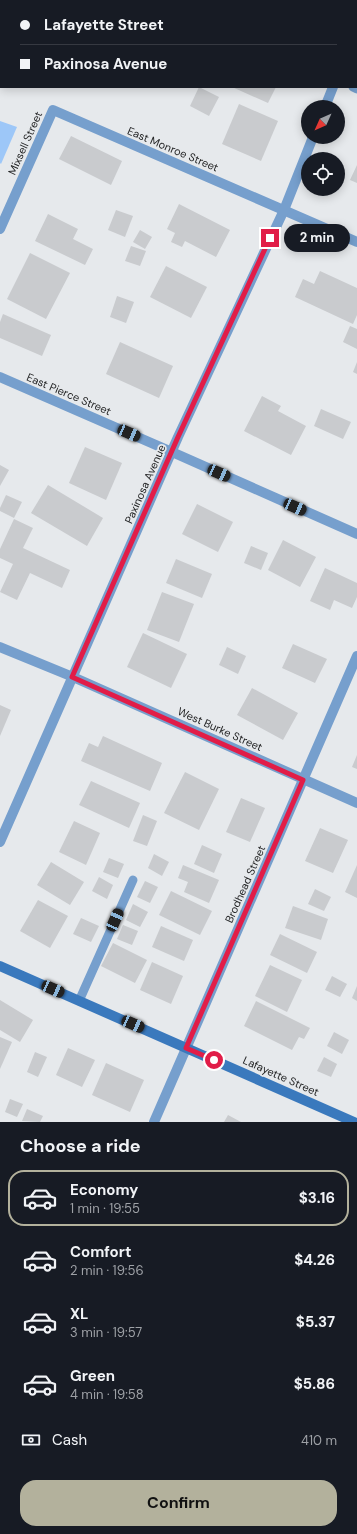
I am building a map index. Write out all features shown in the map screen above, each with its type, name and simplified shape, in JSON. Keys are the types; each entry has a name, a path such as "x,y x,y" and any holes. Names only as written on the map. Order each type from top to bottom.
{"street":[{"path":"328,100 333,88"},
{"name":"East Monroe Street","path":"53,110 357,242"},
{"name":"Mixsell Street","path":"0,229 53,110"},
{"name":"Paxinosa Avenue","path":"0,842 172,452 284,210 310,144"},
{"name":"East Pierce Street","path":"0,377 357,534"},
{"name":"West Burke Street","path":"0,647 72,677 357,804"},
{"name":"Brodhead Street","path":"154,1122 357,656"},
{"name":"Lafayette Street","path":"0,966 354,1122"}],"lane":[{"path":"79,1001 133,880"}],"shaded area":[{"path":"0,121 17,127 1,164 0,163"}],"building":[{"path":"199,88 219,97 209,116 190,106"},
{"path":"234,88 276,88 268,103"},
{"path":"239,104 278,121 261,161 222,144"},
{"path":"71,136 122,161 111,185 59,159"},
{"path":"357,165 357,183 350,180"},
{"path":"179,204 230,230 216,257 185,241 182,247 171,242 175,233 167,229"},
{"path":"116,210 133,216 125,237 108,230"},
{"path":"48,214 78,229 73,239 93,249 85,265 35,241"},
{"path":"140,230 152,237 145,249 133,242"},
{"path":"131,246 146,251 140,266 125,261"},
{"path":"30,253 70,273 46,319 7,299"},
{"path":"166,266 207,287 191,318 150,297"},
{"path":"320,271 357,288 357,315 353,324 295,297 303,279 314,284"},
{"path":"117,296 134,302 126,323 110,317"},
{"path":"3,314 51,335 42,356 0,338 0,322"},
{"path":"350,326 357,329 357,349 343,342"},
{"path":"120,342 173,366 159,398 106,374"},
{"path":"357,362 357,374 353,372"},
{"path":"262,396 281,406 278,411 306,426 291,455 244,431"},
{"path":"321,409 351,422 343,439 314,426"},
{"path":"85,447 122,463 106,500 69,483"},
{"path":"0,465 9,470 0,486"},
{"path":"48,485 103,518 87,546 31,513"},
{"path":"6,495 22,502 14,518 0,511"},
{"path":"197,504 233,522 218,552 182,534"},
{"path":"14,519 33,528 23,548 70,570 62,588 30,573 17,600 0,592 13,564 0,558 0,549"},
{"path":"283,540 316,557 300,587 268,570"},
{"path":"251,546 268,553 261,570 244,563"},
{"path":"176,559 212,574 202,598 166,583"},
{"path":"325,568 357,583 357,597 352,608 334,600 330,610 310,601"},
{"path":"162,592 194,604 179,642 147,630"},
{"path":"143,633 187,654 171,688 127,667"},
{"path":"293,644 327,659 315,683 282,668"},
{"path":"227,647 246,656 238,674 219,665"},
{"path":"252,688 298,713 283,740 237,715"},
{"path":"0,705 11,710 0,736"},
{"path":"103,736 162,763 150,791 81,761 89,743 98,747"},
{"path":"357,755 357,769 352,767"},
{"path":"185,772 219,789 199,830 164,813"},
{"path":"91,781 140,803 129,828 79,805"},
{"path":"241,798 265,808 250,842 226,832"},
{"path":"143,815 157,821 147,846 133,841"},
{"path":"74,821 100,833 86,865 59,852"},
{"path":"320,828 348,840 333,873 305,861"},
{"path":"202,845 222,854 214,873 194,864"},
{"path":"154,854 169,862 162,876 148,868"},
{"path":"109,858 124,864 118,878 103,872"},
{"path":"51,862 84,882 70,905 37,885"},
{"path":"183,865 219,880 209,903 184,892 188,882 178,878"},
{"path":"357,865 357,898 345,892"},
{"path":"99,877 113,885 107,899 92,891"},
{"path":"145,881 158,887 150,903 137,897"},
{"path":"315,889 331,897 324,911 308,904"},
{"path":"171,891 212,911 200,935 159,915"},
{"path":"38,900 68,916 50,948 20,931"},
{"path":"133,904 148,912 140,927 126,920"},
{"path":"293,906 328,919 321,940 285,928"},
{"path":"81,918 99,926 91,942 73,934"},
{"path":"123,925 138,931 132,945 117,939"},
{"path":"161,926 193,940 184,961 152,947"},
{"path":"280,934 317,952 307,973 270,955"},
{"path":"113,943 147,960 135,983 101,966"},
{"path":"152,962 183,976 171,1004 140,990"},
{"path":"270,965 302,980 287,1012 255,996"},
{"path":"332,976 347,984 340,997 325,990"},
{"path":"357,986 357,1001 352,998"},
{"path":"0,1000 33,1020 20,1042 0,1030"},
{"path":"256,1001 310,1028 304,1039 299,1037 292,1050 244,1026"},
{"path":"334,1032 349,1040 342,1054 327,1046"},
{"path":"0,1037 12,1042 0,1069"},
{"path":"68,1048 95,1060 82,1087 56,1075"},
{"path":"35,1052 47,1057 38,1077 27,1072"},
{"path":"324,1057 337,1064 331,1077 317,1071"},
{"path":"106,1063 144,1080 130,1112 92,1095"},
{"path":"10,1099 23,1104 17,1117 5,1112"},
{"path":"27,1109 43,1116 40,1122 22,1121"},
{"path":"228,1115 241,1122 224,1122"}],"route":[{"path":"214,1060 186,1048 303,780 72,677 178,437 270,238"}]}
